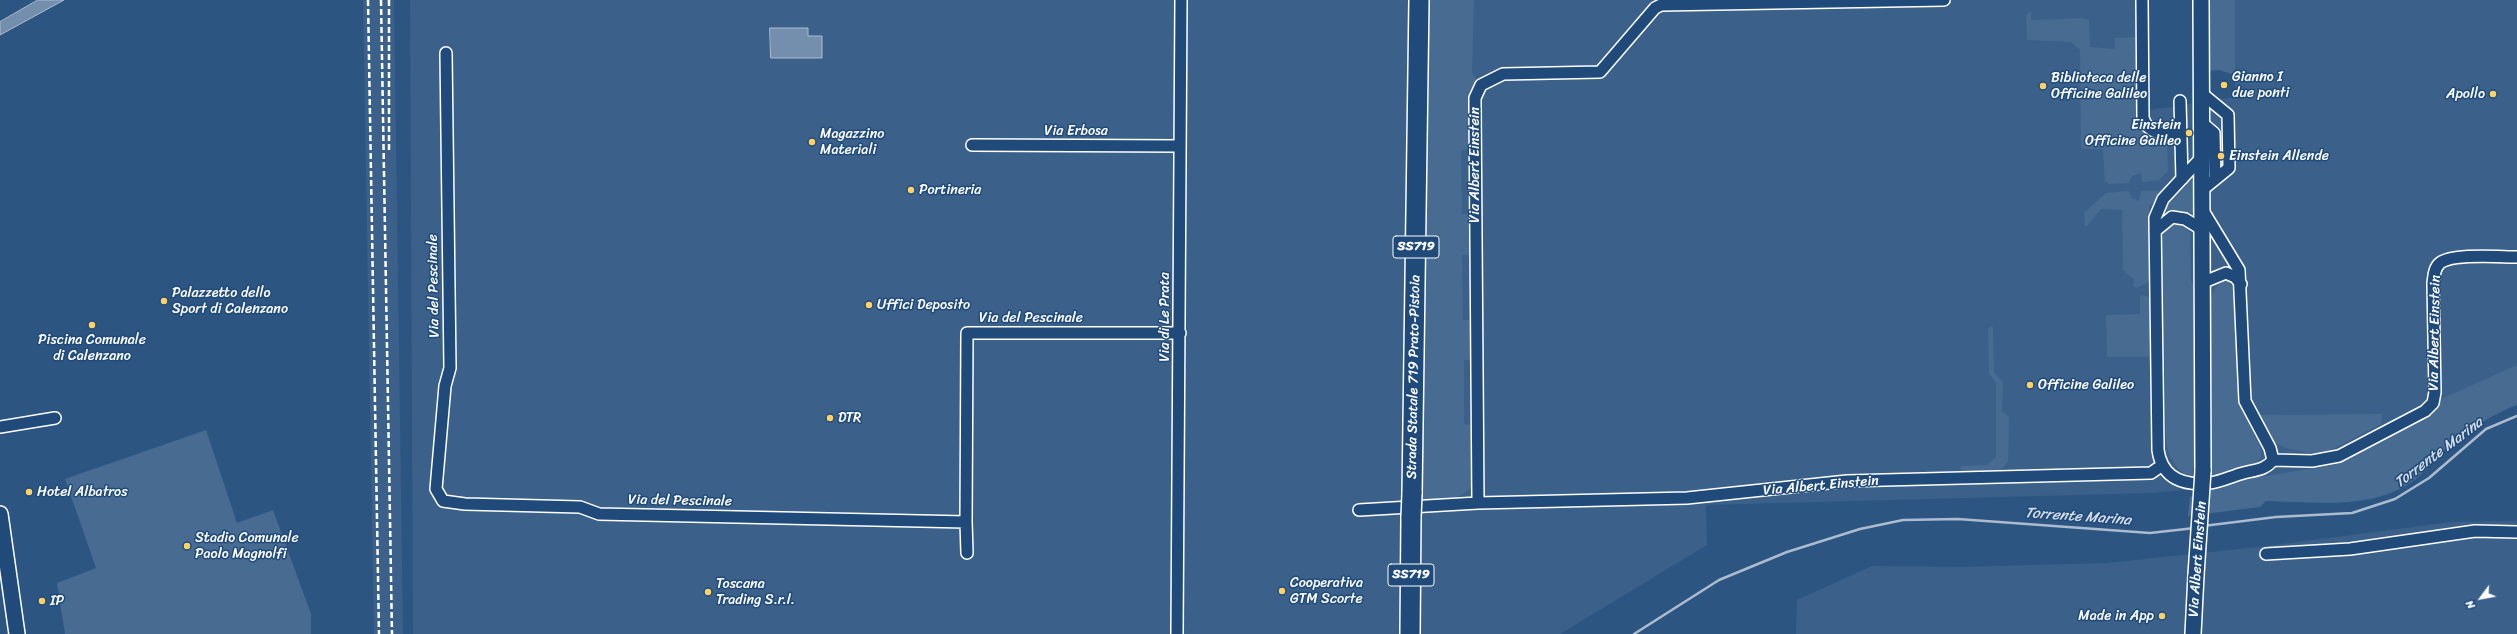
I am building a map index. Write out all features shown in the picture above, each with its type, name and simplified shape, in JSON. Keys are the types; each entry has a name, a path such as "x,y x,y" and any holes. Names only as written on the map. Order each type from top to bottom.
{"highway":[{"name":"Strada Statale 719 Prato-Pistoia","path":"1410,634 1419,0"}],"street":[{"name":"Via di Le Prata","path":"1177,634 1181,0"},
{"name":"Via Albert Einstein","path":"1478,503 1475,98 1481,85 1503,74 1600,72 1656,8 1661,5 1944,0"},
{"path":"2142,0 2143,118 2145,124 2154,132 2161,134 2181,133"},
{"name":"Via Albert Einstein","path":"2193,634 2203,472 2204,282 2200,92 2201,0"},
{"name":"Via del Pescinale","path":"446,53 450,368 445,386 436,489 443,501 465,504 580,507 599,514 966,522 967,334 1180,333"},
{"path":"2200,92 2228,115 2229,168 2202,190"},
{"path":"2180,101 2182,179"},
{"path":"2201,122 2214,133 2215,179"},
{"name":"Via Erbosa","path":"972,145 1180,146"},
{"path":"2162,466 2158,450 2155,218 2159,205 2202,157"},
{"path":"2202,209 2237,266 2241,284 2245,401 2270,448 2273,460"},
{"path":"2155,231 2172,217 2184,219 2203,230"},
{"name":"Via Albert Einstein","path":"1359,510 1478,503 1687,498 1847,481 2152,472 2162,466 2170,476 2179,480 2211,483 2258,470 2268,466 2273,460 2325,460 2339,456 2425,410 2433,404 2435,392 2433,283 2434,272 2438,264 2446,260 2462,258 2517,257"},
{"path":"2204,282 2226,273 2235,277 2241,284"},
{"path":"0,427 55,418"},
{"path":"0,514 17,634"},
{"path":"966,522 966,553"},
{"path":"2266,554 2350,549 2475,531 2517,532"}],"shaded area":[{"path":"38,0 64,0 0,35 0,22"},
{"path":"363,0 394,0 403,634 374,634"},
{"path":"410,0 2148,0 2150,110 2235,97 2235,0 2517,0 2517,369 2343,465 2246,484 2151,493 1706,505 1707,545 1560,634 413,634"},
{"path":"1426,0 1474,0 1472,73 1477,80 1469,95 1469,149 1461,150 1462,214 1470,214 1470,255 1462,255 1463,320 1471,320 1471,360 1464,360 1464,424 1472,425 1473,481 1470,487 1459,496 1443,500 1420,501"},
{"path":"2207,0 2235,0 2235,75 2219,70 2207,71"},
{"path":"2031,11 2031,20 2082,18 2089,20 2090,47 2115,49 2115,38 2137,37 2138,124 2149,137 2167,139 2168,171 2159,180 2142,182 2141,173 2132,176 2129,183 2110,184 2105,181 2103,149 2083,149 2081,147 2080,50 2071,42 2027,40 2026,15"},
{"path":"770,28 808,28 808,36 822,36 822,58 771,58"},
{"path":"2190,179 2195,181 2194,214 2182,211 2168,212 2166,207"},
{"path":"2168,185 2149,207 2149,280 2146,284 2136,288 2133,286 2134,280 2123,270 2122,210 2101,209 2087,226 2085,226 2084,213 2106,193 2129,191 2131,198 2139,201 2141,191 2159,191"},
{"path":"2174,223 2181,223 2190,233 2191,281 2197,291 2197,442 2192,477 2182,472 2174,463 2166,442 2162,243 2164,231"},
{"path":"2228,280 2235,291 2238,401 2260,447 2261,457 2255,463 2208,477 2210,297 2218,285"},
{"path":"2144,295 2149,297 2149,357 2107,357 2106,315 2140,314 2140,296"},
{"path":"1992,326 1994,372 2003,382 2002,411 2009,417 2008,462 1999,471 1964,472 1960,469 1961,466 1987,465 1996,457 1996,383 1989,373 1988,329"},
{"path":"2517,365 2517,405 2486,420 2457,440 2417,478 2401,489 2383,496 2364,500 2324,503 2266,501 2260,507 2188,516 2190,497 2241,480 2334,465 2427,418 2438,407 2441,399"},
{"path":"2382,414 2381,424 2329,451 2309,453 2286,448 2276,443 2270,437 2260,415"},
{"name":"Stadio Comunale Paolo Magnolfi","path":"206,430 237,523 273,510 311,614 311,634 65,634 57,583 96,568 65,479"},
{"path":"2517,521 2517,634 1796,634 1797,600 1872,566 1961,567 2106,563 2259,547 2452,522"}],"waterway":[{"name":"Torrente Marina","path":"2203,526 2276,517 2352,513 2395,499 2429,478 2486,429 2517,416"},
{"name":"Torrente Marina","path":"1634,634 1719,580 1787,552 1860,529 1903,520 1958,519 2150,533 2195,528"}],"railway":[{"path":"368,0 379,634"},
{"path":"381,0 392,634"},
{"path":"389,0 389,150"}],"place":[{"name":"Gianno I due ponti","path":"2224,85"},
{"name":"Biblioteca delle Officine Galileo","path":"2043,86"},
{"name":"Apollo","path":"2493,94"},
{"name":"Einstein Officine Galileo","path":"2189,133"},
{"name":"Magazzino Materiali","path":"812,142"},
{"name":"Einstein Allende","path":"2221,156"},
{"name":"Portineria","path":"911,190"},
{"name":"Palazzetto dello Sport di Calenzano","path":"164,301"},
{"name":"Uffici Deposito","path":"869,305"},
{"name":"Piscina Comunale di Calenzano","path":"92,325"},
{"name":"Officine Galileo","path":"2030,385"},
{"name":"DTR","path":"830,418"},
{"name":"Hotel Albatros","path":"29,492"},
{"name":"Stadio Comunale Paolo Magnolfi","path":"187,546"},
{"name":"Cooperativa GTM Scorte","path":"1282,591"},
{"name":"Toscana Trading S.r.l.","path":"708,592"},
{"name":"IP","path":"42,601"},
{"name":"Made in App","path":"2162,616"}]}
